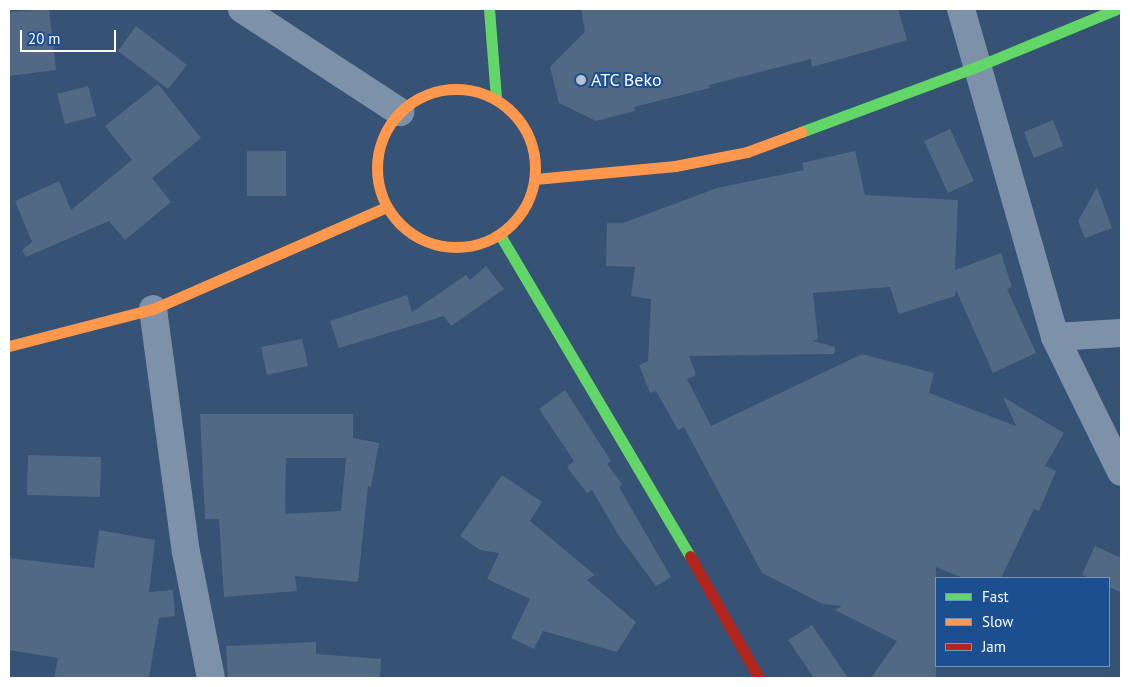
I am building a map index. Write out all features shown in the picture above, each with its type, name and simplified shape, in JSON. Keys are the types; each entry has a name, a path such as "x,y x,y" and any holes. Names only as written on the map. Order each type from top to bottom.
{"main road":[{"path":"489,9 496,98"},
{"path":"535,180 674,166 747,152 976,67 1117,9"},
{"path":"446,88 472,89 496,98 520,119 534,148 535,180 529,201 517,220 500,235 476,246 450,248 425,242 403,228 388,207 380,188 380,148 388,128 400,112 421,96 446,88"},
{"path":"9,346 153,309 388,207"},
{"path":"500,235 638,463 759,678"}],"street":[{"path":"242,9 400,112"},
{"path":"961,9 976,67 1055,337 1121,472"},
{"path":"153,309 186,552 210,678"},
{"path":"1055,337 1121,333"}],"building":[{"path":"49,9 56,70 9,76 9,12"},
{"path":"581,9 898,9 907,40 812,67 811,59 709,85 710,88 634,107 635,111 596,121 559,103 550,67 585,32"},
{"path":"136,26 187,65 168,89 118,51"},
{"path":"158,84 201,138 152,178 171,202 125,240 109,221 26,257 22,250 32,242 15,201 59,181 71,210 132,160 105,126"},
{"path":"88,86 96,116 65,124 57,94"},
{"path":"1053,120 1063,146 1034,158 1024,132"},
{"path":"950,129 974,181 948,193 924,141"},
{"path":"247,151 286,151 286,196 247,196"},
{"path":"855,151 865,195 958,200 955,270 1001,253 1012,287 1007,289 1036,353 993,373 956,290 955,296 899,314 890,287 813,293 818,339 813,341 835,347 834,354 689,356 696,375 687,379 711,426 862,354 934,373 929,393 1016,426 1003,397 1064,433 1045,466 1056,471 1039,511 1034,509 1001,577 961,577 936,567 936,678 871,678 897,641 835,610 842,606 823,604 762,573 684,427 678,430 656,391 650,393 639,365 648,361 651,299 631,296 635,267 606,266 607,223 623,223 717,188 804,170 802,163"},
{"path":"1097,187 1112,228 1085,238 1078,221"},
{"path":"486,266 504,289 451,326 444,316 339,348 330,321 407,295 412,312 466,275 470,280"},
{"path":"302,339 308,366 267,375 261,347"},
{"path":"565,390 611,461 607,464 622,484 619,487 671,577 656,586 619,536 592,490 587,493 567,467 574,461 539,409"},
{"path":"200,414 353,414 353,438 379,443 371,487 368,486 358,582 295,576 297,591 224,597 219,519 205,519","holes":["286,458 346,458 341,511 285,514"]},
{"path":"28,455 101,457 100,497 27,495"},
{"path":"502,475 542,502 530,521 595,575 587,580 636,622 617,652 543,631 534,649 511,638 530,599 487,579 499,553 480,550 460,536"},
{"path":"99,530 155,540 149,592 173,590 175,616 159,618 149,678 54,678 58,658 9,650 9,558 94,568"},
{"path":"1095,546 1121,558 1121,592 1110,587 1110,577 1087,577 1082,575"},
{"path":"812,625 848,678 814,678 788,640"},
{"path":"316,642 316,654 381,659 380,678 228,678 226,646"}],"traffic: fast":[{"path":"489,9 496,98"},
{"path":"801,132 976,67 1117,9"},
{"path":"500,235 690,556"}],"traffic: slow":[{"path":"464,89 479,92 493,98 512,112 522,124 532,145 535,168 532,191 522,212 512,224 500,234 479,244 464,247 448,247 433,244 412,234 390,212 378,183 377,160 380,145 390,124 412,102 441,90 464,89"},
{"path":"535,179 675,166 747,152 801,132"},
{"path":"9,346 153,309 387,207"}],"traffic: jam":[{"path":"690,556 759,678"}],"place":[{"name":"ATC Beko","path":"581,80"}]}
